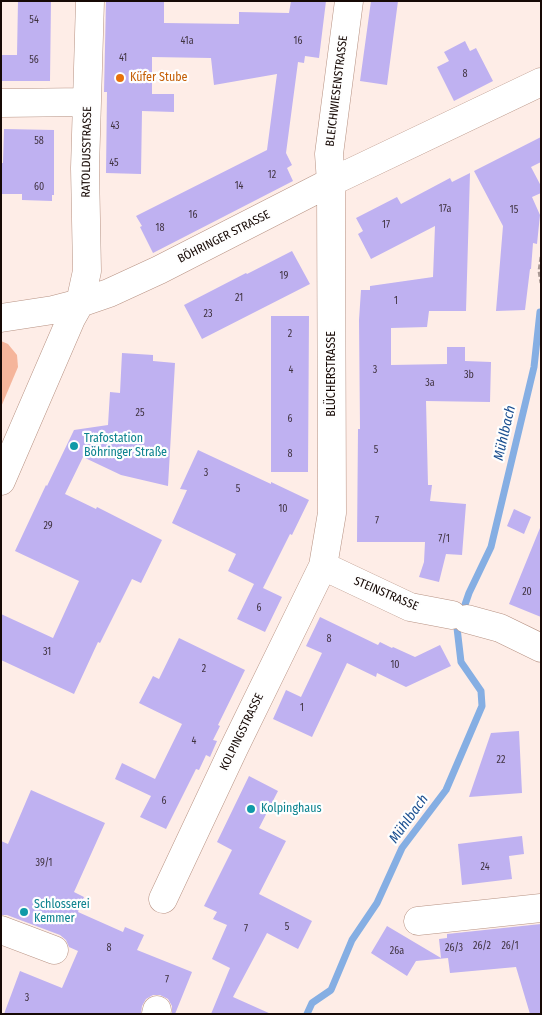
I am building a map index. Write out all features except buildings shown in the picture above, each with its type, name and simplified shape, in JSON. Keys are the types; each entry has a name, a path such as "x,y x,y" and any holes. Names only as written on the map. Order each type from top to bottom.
{"street":[{"name":"RATOLDUSSTRASSE","path":"80,303 87,271 85,168 90,1"},
{"name":"BLEICHWIESENSTRASSE","path":"331,182 330,154 349,1"},
{"name":"BÖHRINGER STRASSE","path":"1,318 52,310 109,293 159,270 331,182 541,82"},
{"path":"1,103 88,102"},
{"name":"BLÜCHERSTRASSE","path":"323,566 332,513 331,182"},
{"path":"1,480 71,319 80,303"},
{"name":"STEINSTRASSE","path":"323,566 410,607 460,617 500,628 541,648"},
{"name":"KOLPINGSTRASSE","path":"163,899 323,566"},
{"path":"418,921 541,908"},
{"path":"1,930 54,950"}],"path":[{"path":"541,257 539,271 541,283"}],"shaded area":[{"path":"1,341 8,344 17,355 18,367 1,407"}],"waterway":[{"name":"Mühlbach","path":"307,1014 312,1003 331,990 352,940 377,903 402,848 446,790 482,706 481,691 461,662 457,628 469,593 491,547 534,367 540,312"}],"place":[{"name":"Küfer Stube","path":"120,78"},
{"name":"Trafostation Böhringer Straße","path":"74,446"},
{"name":"Kolpinghaus","path":"251,809"},
{"name":"Schlosserei Kemmer","path":"24,912"}]}
